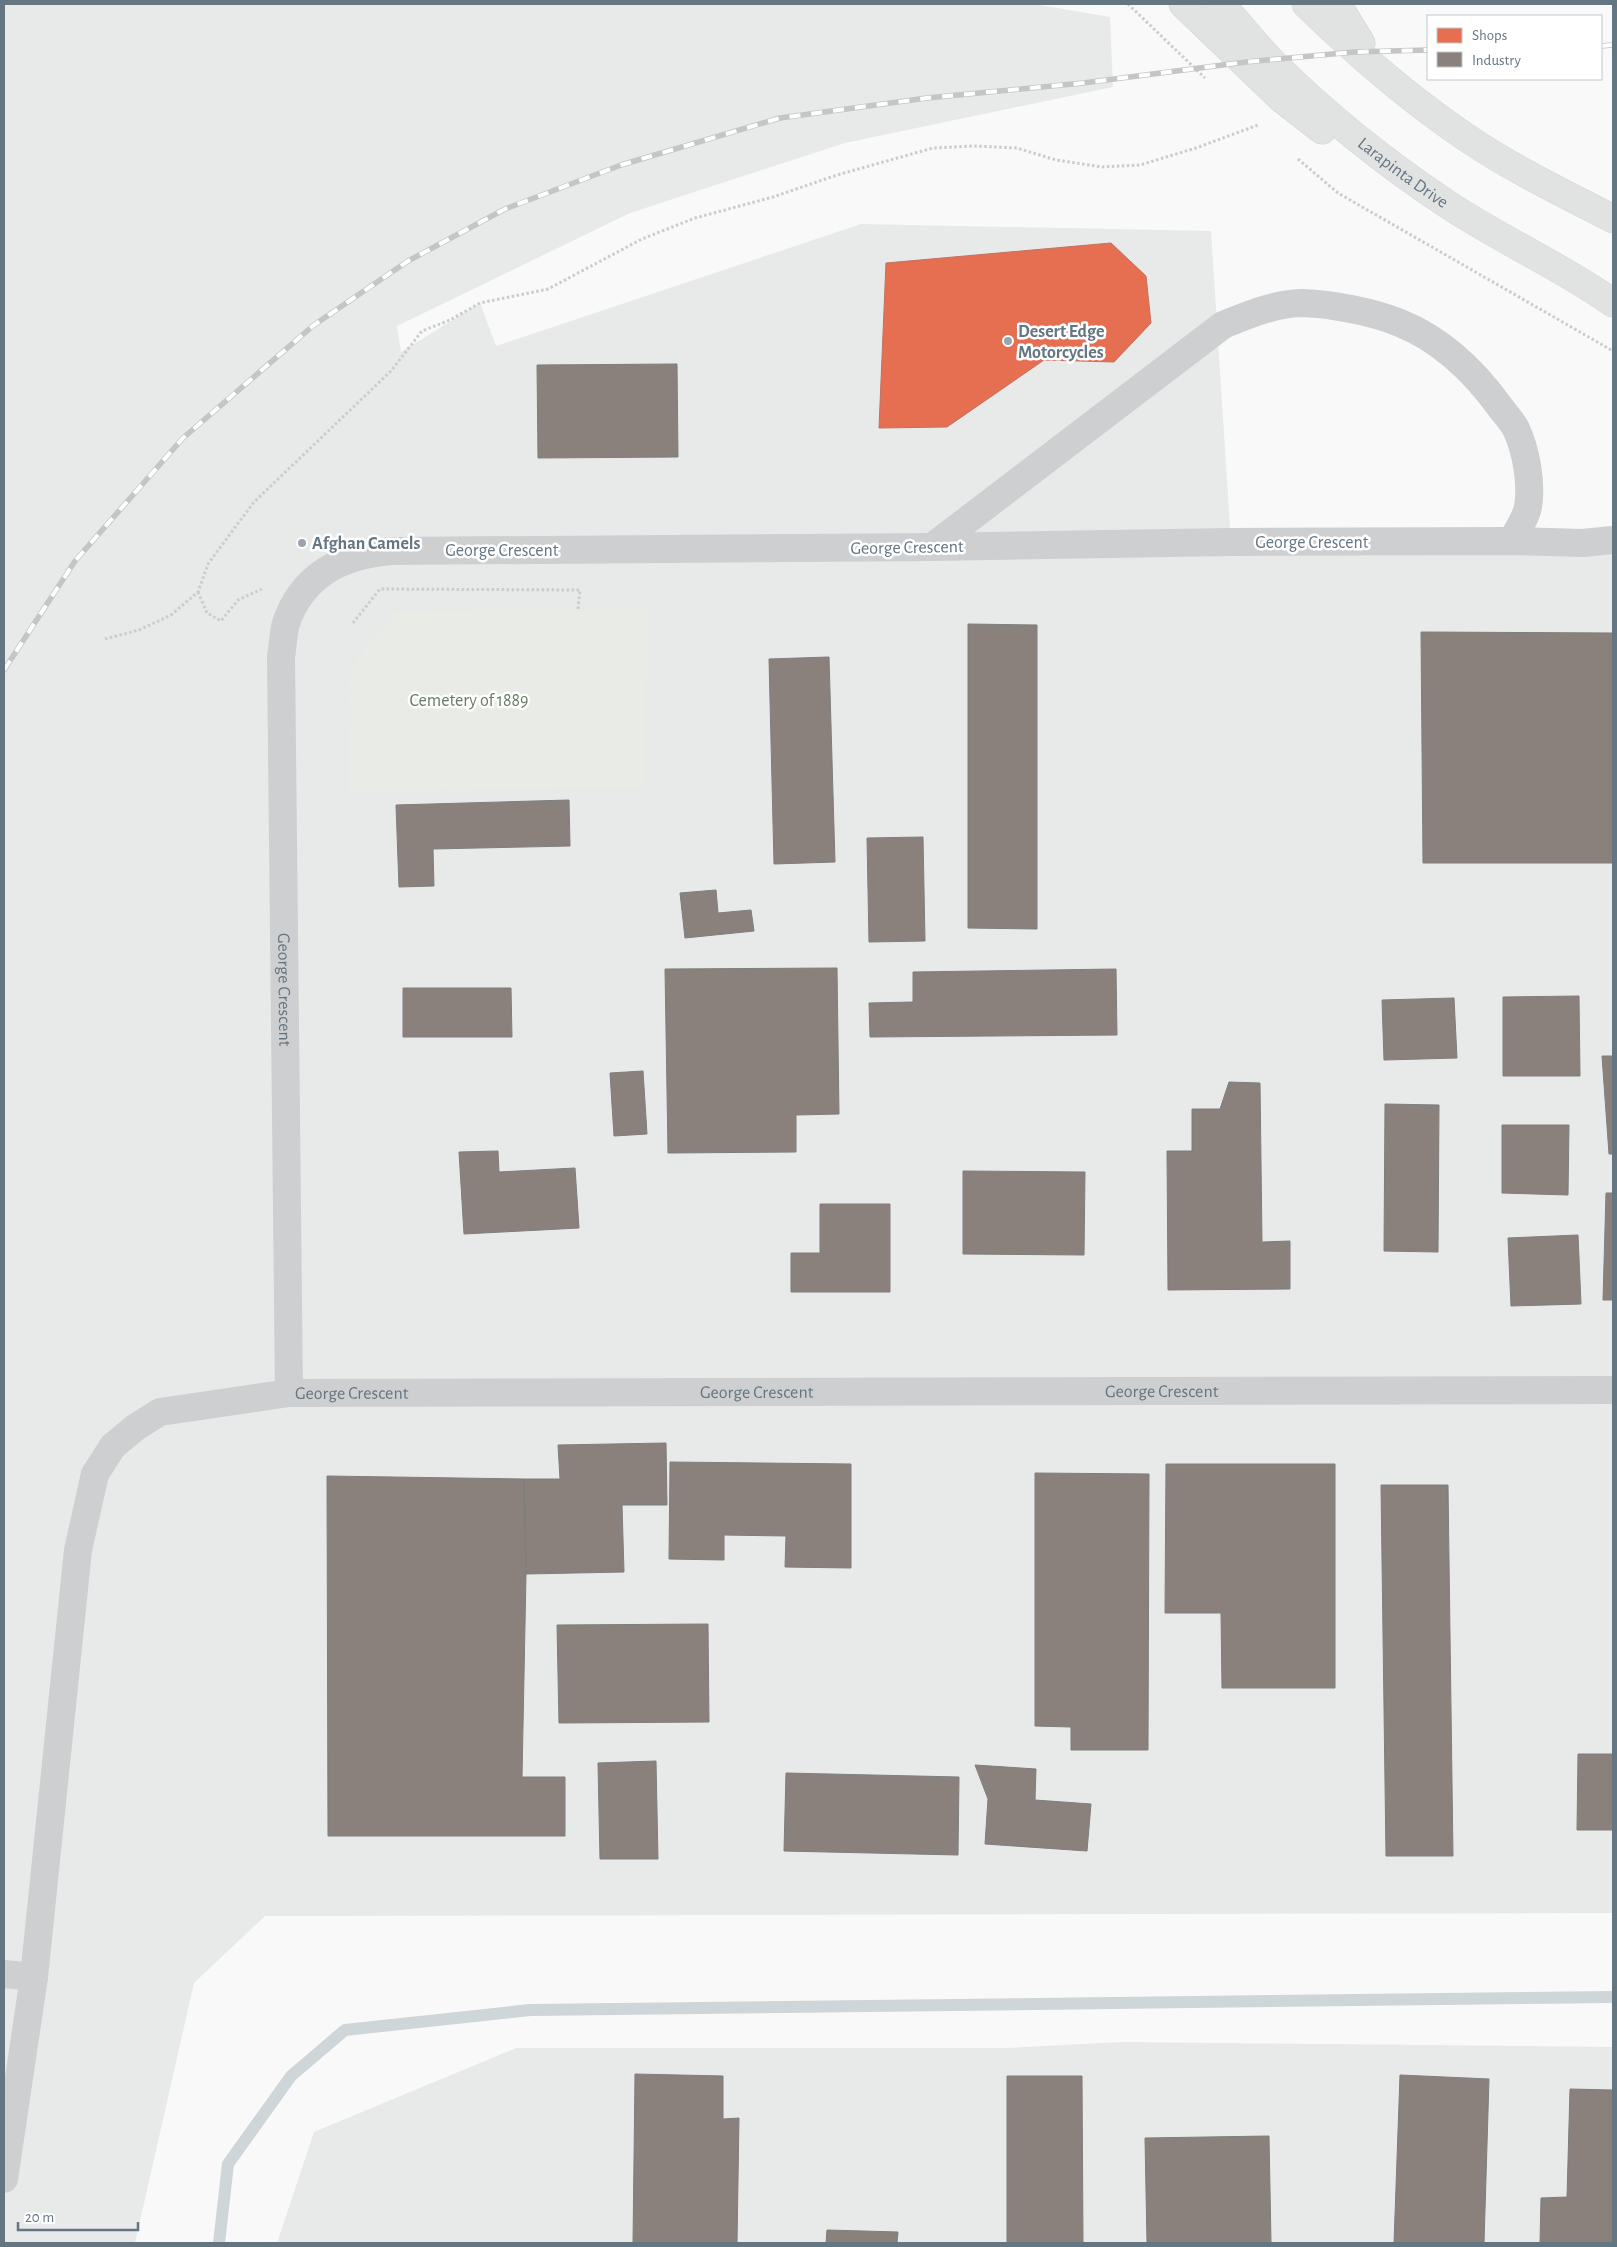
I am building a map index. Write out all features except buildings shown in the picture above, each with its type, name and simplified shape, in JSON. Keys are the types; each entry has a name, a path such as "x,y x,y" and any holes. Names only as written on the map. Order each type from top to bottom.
{"main road":[{"path":"1183,4 1282,99 1335,141 1382,158"},
{"name":"Larapinta Drive","path":"1221,4 1270,60 1331,116 1382,158 1449,205 1550,263 1613,304"},
{"path":"1306,4 1354,52 1416,102 1470,141 1532,177 1613,219"},
{"path":"1337,4 1366,51 1416,102"}],"street":[{"path":"932,547 1223,325 1258,311 1302,303 1344,308 1400,322 1445,347 1466,366 1489,392 1516,428 1530,488 1528,509 1512,541"},
{"name":"George Crescent","path":"1613,540 1582,543 1512,541 391,551 368,553 346,559 320,574 300,595 286,623 281,657 289,1393 1613,1390"},
{"path":"4,2179 34,1977 78,1550 95,1474 113,1446 136,1426 160,1412 289,1393"},
{"path":"4,1974 34,1977"}],"path":[{"path":"1128,4 1209,81"},
{"path":"1252,118 1266,131"},
{"path":"105,639 139,630 171,615 198,592 208,564 254,502 391,371 422,331 450,320 480,303 548,289 642,239 695,218 773,198 837,175 933,148 974,146 1017,148 1056,160 1102,168 1140,165 1196,148 1259,124"},
{"path":"1294,156 1338,193 1613,351"},
{"path":"198,592 207,613 221,621 238,600 264,588"},
{"path":"354,623 380,589 580,590 578,609"}],"shaded area":[{"path":"4,4 1034,4 1110,17 1113,87 845,143 630,213 397,326 401,352 480,303 496,346 861,224 1211,231 1231,542 1613,539 1613,1913 265,1916 194,1983 135,2243 4,2243"},
{"path":"1122,2042 1613,2047 1613,2243 277,2243 314,2132 516,2048 1007,2048"}],"green space":[{"name":"Cemetery of 1889","path":"647,606 646,787 349,792 350,668 396,611 578,609"}],"waterway":[{"path":"219,2243 228,2164 291,2076 345,2030 530,2010 1613,1997"}],"railway":[{"path":"1602,46 1613,45"},
{"path":"4,670 75,561 183,438 314,325 408,261 505,209 621,165 780,118 927,98 1083,83 1246,62 1354,52 1427,50"}],"place":[{"name":"Desert Edge Motorcycles","path":"1008,341"},
{"name":"Afghan Camels","path":"302,543"}]}
